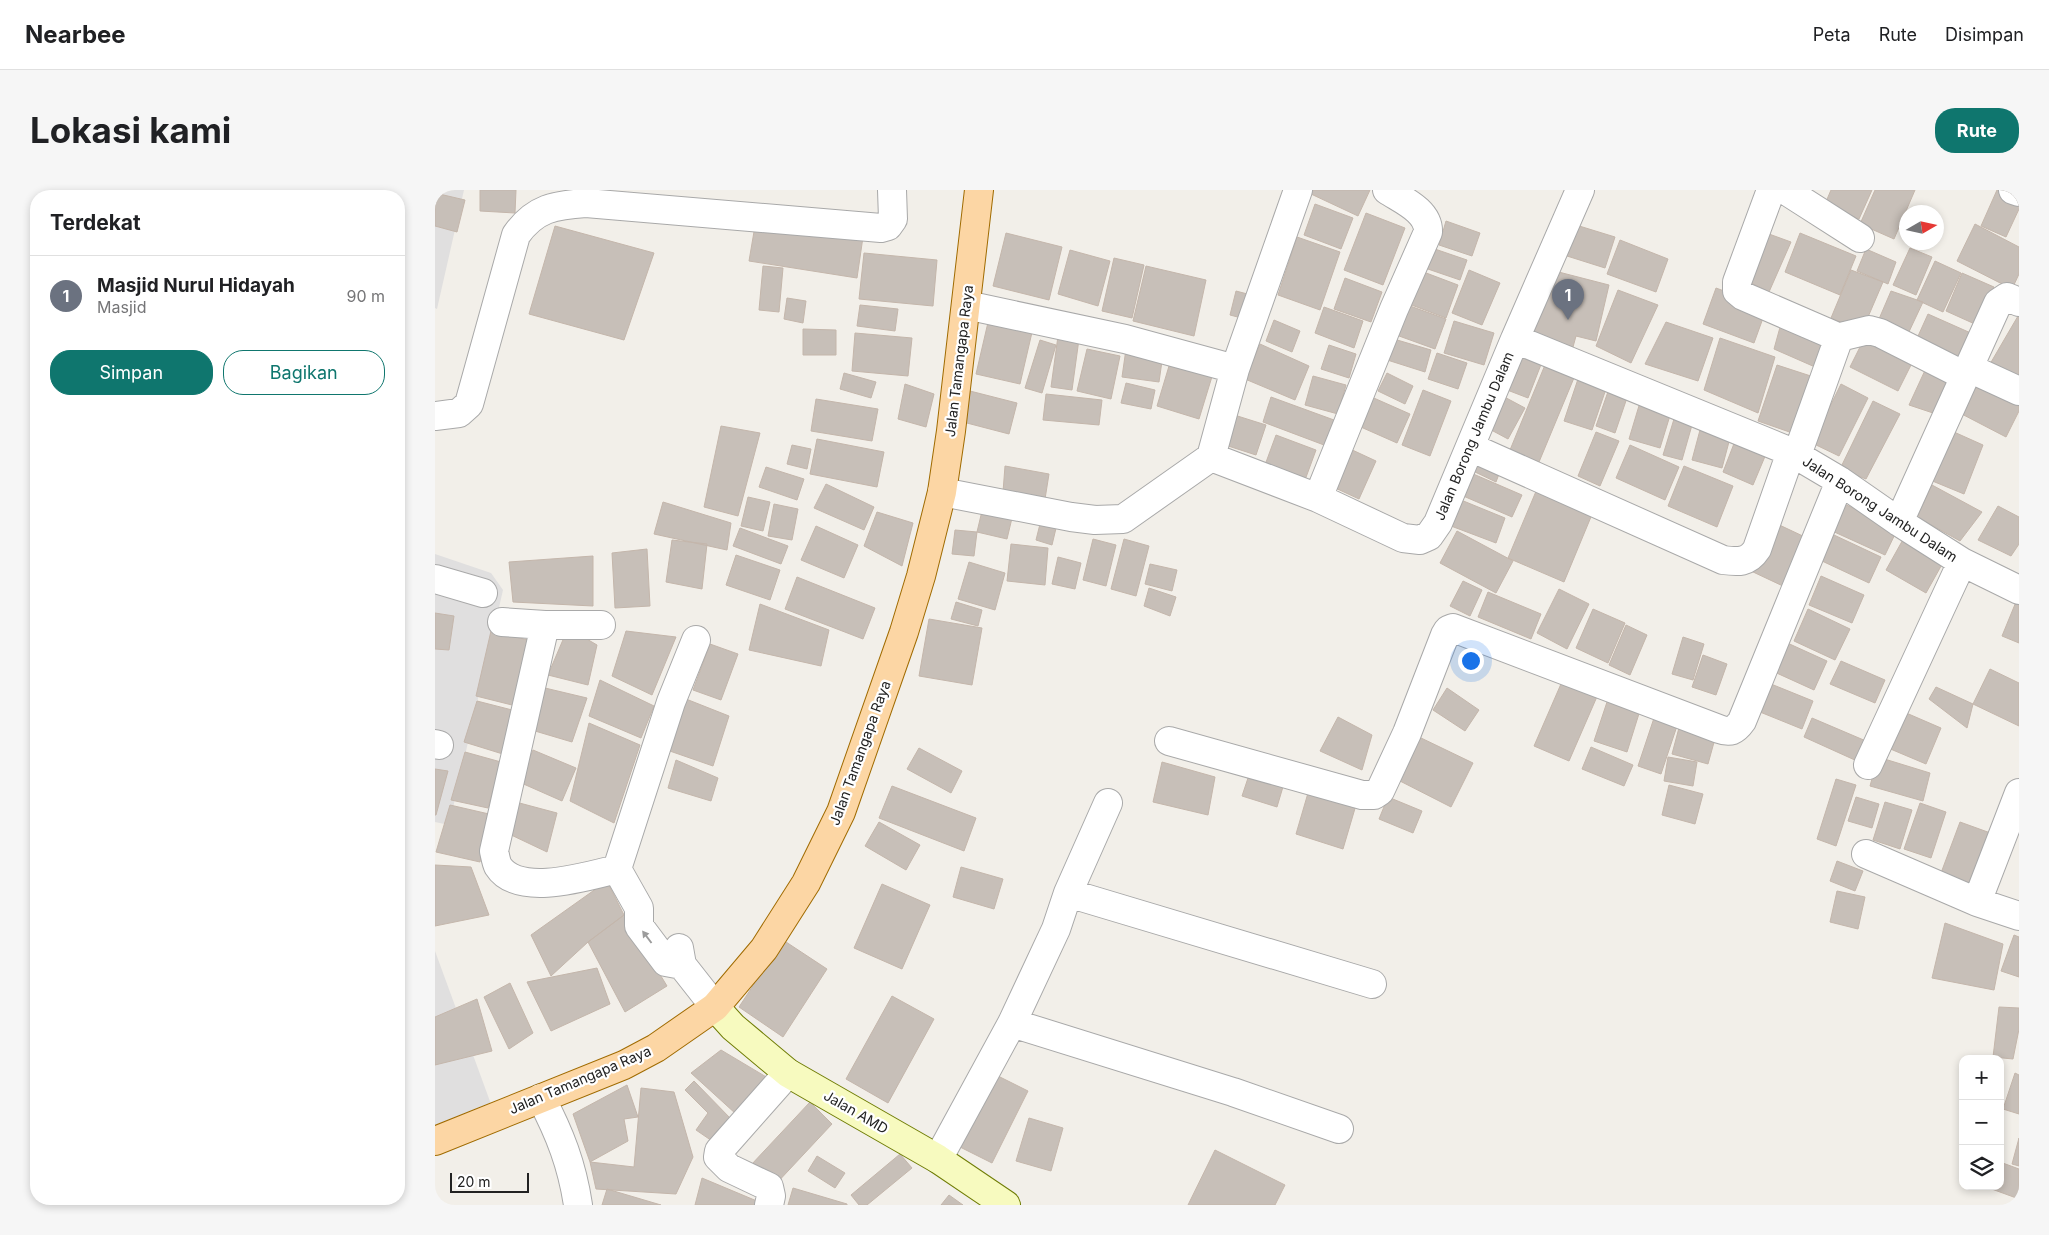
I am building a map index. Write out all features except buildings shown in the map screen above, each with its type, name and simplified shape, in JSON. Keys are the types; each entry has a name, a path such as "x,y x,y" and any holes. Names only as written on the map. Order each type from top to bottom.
{"main road":[{"name":"Jalan Tamangapa Raya","path":"435,1141 624,1065 656,1048 715,1007 764,949 806,883 841,812 904,632 921,576 942,492 979,190"}],"street":[{"path":"435,416 459,414 469,404 516,235 533,217 546,209 586,203 881,228 888,226 893,219 892,190"},
{"path":"942,492 1071,517 1095,520 1123,519 1211,457 1235,370 1298,190"},
{"path":"1318,498 1394,309 1428,232 1429,226 1419,211 1387,190"},
{"path":"1515,338 1580,190"},
{"path":"1470,447 1723,560 1734,562 1752,558 1836,348 1833,335 1743,296 1737,291 1737,282 1771,190"},
{"path":"1785,190 1861,238"},
{"path":"2013,190 2019,192"},
{"path":"1899,522 1998,303 2007,298 2019,302"},
{"path":"966,305 1125,339 1235,370"},
{"path":"1835,338 1869,330 1880,333 1967,372 2019,391"},
{"name":"Jalan Borong Jambu Dalam","path":"1211,457 1318,498 1396,536 1420,540 1429,536 1438,523 1515,338 1794,454 1840,481 1899,522 1962,562 2019,590"},
{"path":"1169,741 1362,795 1374,795 1380,791 1407,733 1445,635 1453,628 1727,732 1732,731 1742,721 1840,481"},
{"path":"1868,765 1962,562"},
{"path":"435,579 483,593"},
{"path":"502,622 545,625 601,625"},
{"path":"545,625 494,851 498,866 514,879 544,884 617,869"},
{"path":"696,640 671,702 617,869 639,908 651,911 681,950 682,965 715,1007"},
{"path":"1977,902 2019,792"},
{"path":"938,1159 1012,1023 1056,929 1069,893 1108,803"},
{"path":"1866,854 1977,902 2019,916"},
{"path":"1069,893 1371,984"},
{"name":"Jalan AMD","path":"715,1007 733,1027 788,1073 938,1159 1006,1205"},
{"path":"1012,1023 1233,1092 1339,1129"},
{"path":"769,1205 771,1196 769,1187 729,1168 719,1157 719,1151 788,1073"},
{"path":"541,1098 564,1146 571,1166 577,1205"}],"shaded area":[{"path":"435,190 464,190 437,309 435,308"},
{"path":"435,554 491,573 503,590 449,825 435,822"},
{"path":"435,951 495,1115 435,1143"}],"place":[{"name":"Masjid Nurul Hidayah","path":"1568,320"}]}
